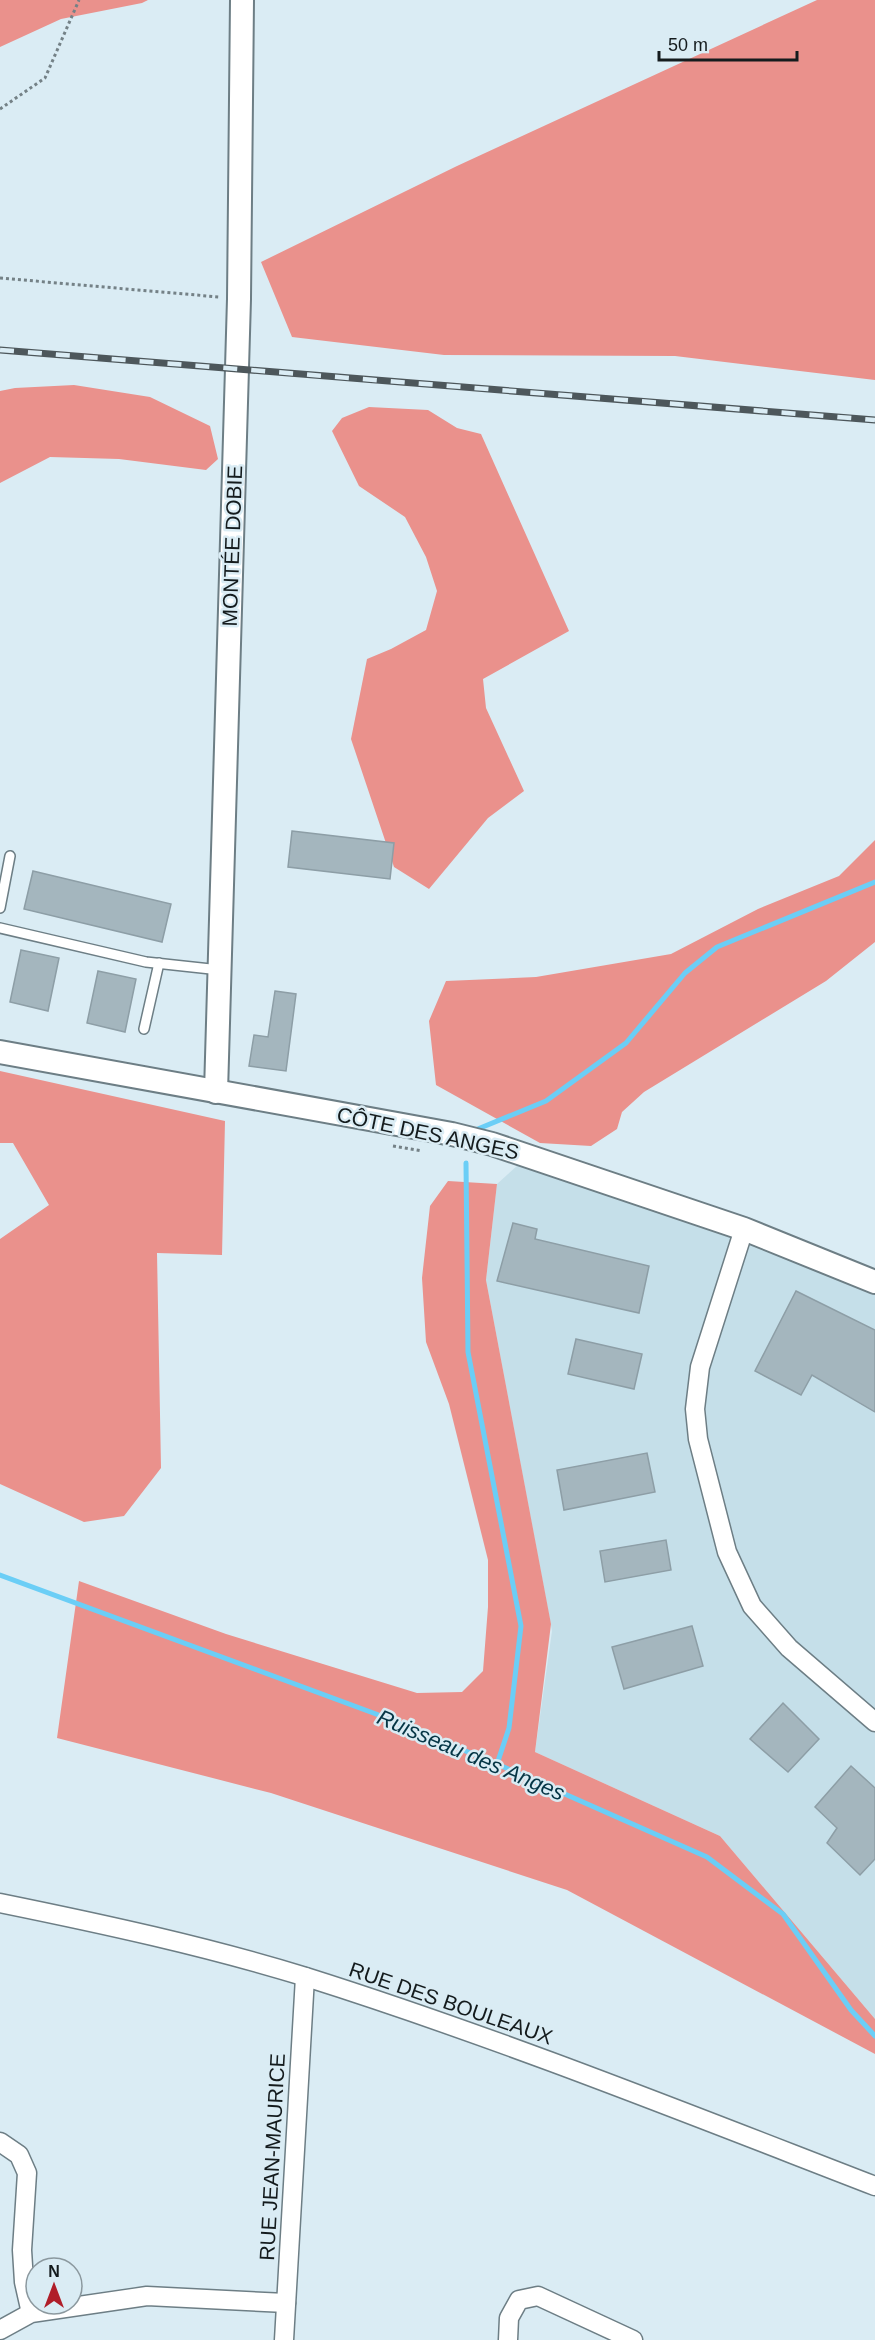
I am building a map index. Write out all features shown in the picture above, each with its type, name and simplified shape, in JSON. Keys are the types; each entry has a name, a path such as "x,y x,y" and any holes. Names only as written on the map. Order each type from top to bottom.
{"street":[{"name":"MONTÉE DOBIE","path":"216,1092 239,299 242,0"},
{"name":"CÔTE DES ANGES","path":"0,1052 452,1134 492,1144 744,1229 875,1282"},
{"path":"744,1229 700,1367 695,1409 698,1439 724,1541 752,1606 789,1648 875,1722"},
{"name":"RUE DES BOULEAUX","path":"0,1903 176,1940 305,1977 546,2058 875,2186"},
{"name":"RUE JEAN-MAURICE","path":"284,2340 305,1977"},
{"path":"0,2142 19,2155 27,2173 22,2250 24,2283"},
{"path":"84,2305 147,2296 286,2303"},
{"path":"508,2340 509,2318 519,2300 538,2296 633,2340"},
{"path":"0,2330 26,2316"}],"lane":[{"path":"0,908 10,855"},
{"path":"0,928 159,963 220,969"},
{"path":"144,1029 159,963"}],"path":[{"path":"0,109 45,78 79,0"},
{"path":"0,278 239,299"}],"shaded area":[{"path":"0,0 148,0 61,19 0,47"},
{"path":"817,0 875,0 875,380 675,356 444,355 292,337 261,262 457,166"},
{"path":"74,385 150,397 210,426 218,459 206,470 119,459 50,457 0,483 0,391"},
{"path":"369,407 428,410 457,428 481,434 569,631 483,679 486,708 524,791 488,818 429,889 394,867 351,739 367,659 426,630 437,591 426,557 405,517 359,486 332,431 342,418"},
{"path":"875,840 875,942 826,981 644,1092 622,1112 617,1129 591,1146 540,1143 436,1085 429,1021 446,981 536,977 671,954 758,909 839,876"},
{"path":"0,1071 225,1121 222,1255 157,1253 161,1468 124,1516 84,1522 0,1484 0,1239 49,1205 13,1143 0,1143"},
{"path":"529,1155 875,1282 875,2019 720,1836 535,1752 552,1631 486,1280 497,1184"},
{"path":"448,1181 497,1184 486,1280 551,1624 535,1752 720,1836 875,2019 875,2054 567,1890 271,1793 57,1738 79,1581 226,1634 417,1693 462,1692 483,1671 488,1607 488,1560 449,1404 426,1342 422,1278 430,1206"}],"building":[{"path":"292,831 394,843 390,879 288,867"},
{"path":"33,871 171,904 162,942 24,909"},
{"path":"21,950 59,958 48,1011 10,1002"},
{"path":"98,971 136,979 125,1032 87,1023"},
{"path":"275,991 296,994 286,1071 249,1066 254,1035 268,1037"},
{"path":"513,1223 537,1229 535,1239 649,1266 639,1313 497,1281"},
{"path":"796,1291 875,1330 875,1412 812,1375 801,1395 755,1371"},
{"path":"576,1339 642,1354 634,1389 568,1374"},
{"path":"647,1453 655,1492 564,1510 557,1470"},
{"path":"666,1540 671,1570 605,1582 600,1551"},
{"path":"692,1626 703,1666 624,1689 612,1647"},
{"path":"783,1703 819,1739 788,1772 750,1739"},
{"path":"851,1766 875,1788 875,1859 860,1875 827,1843 837,1828 815,1807"}],"waterway":[{"path":"473,1131 546,1101 626,1043 685,973 717,947 875,882"},
{"path":"466,1163 468,1352 521,1626 509,1728 497,1764"},
{"name":"Ruisseau des Anges","path":"0,1575 376,1714 497,1764 707,1857 783,1914 851,2010 875,2036"}],"railway":[{"path":"0,350 875,420"}]}
